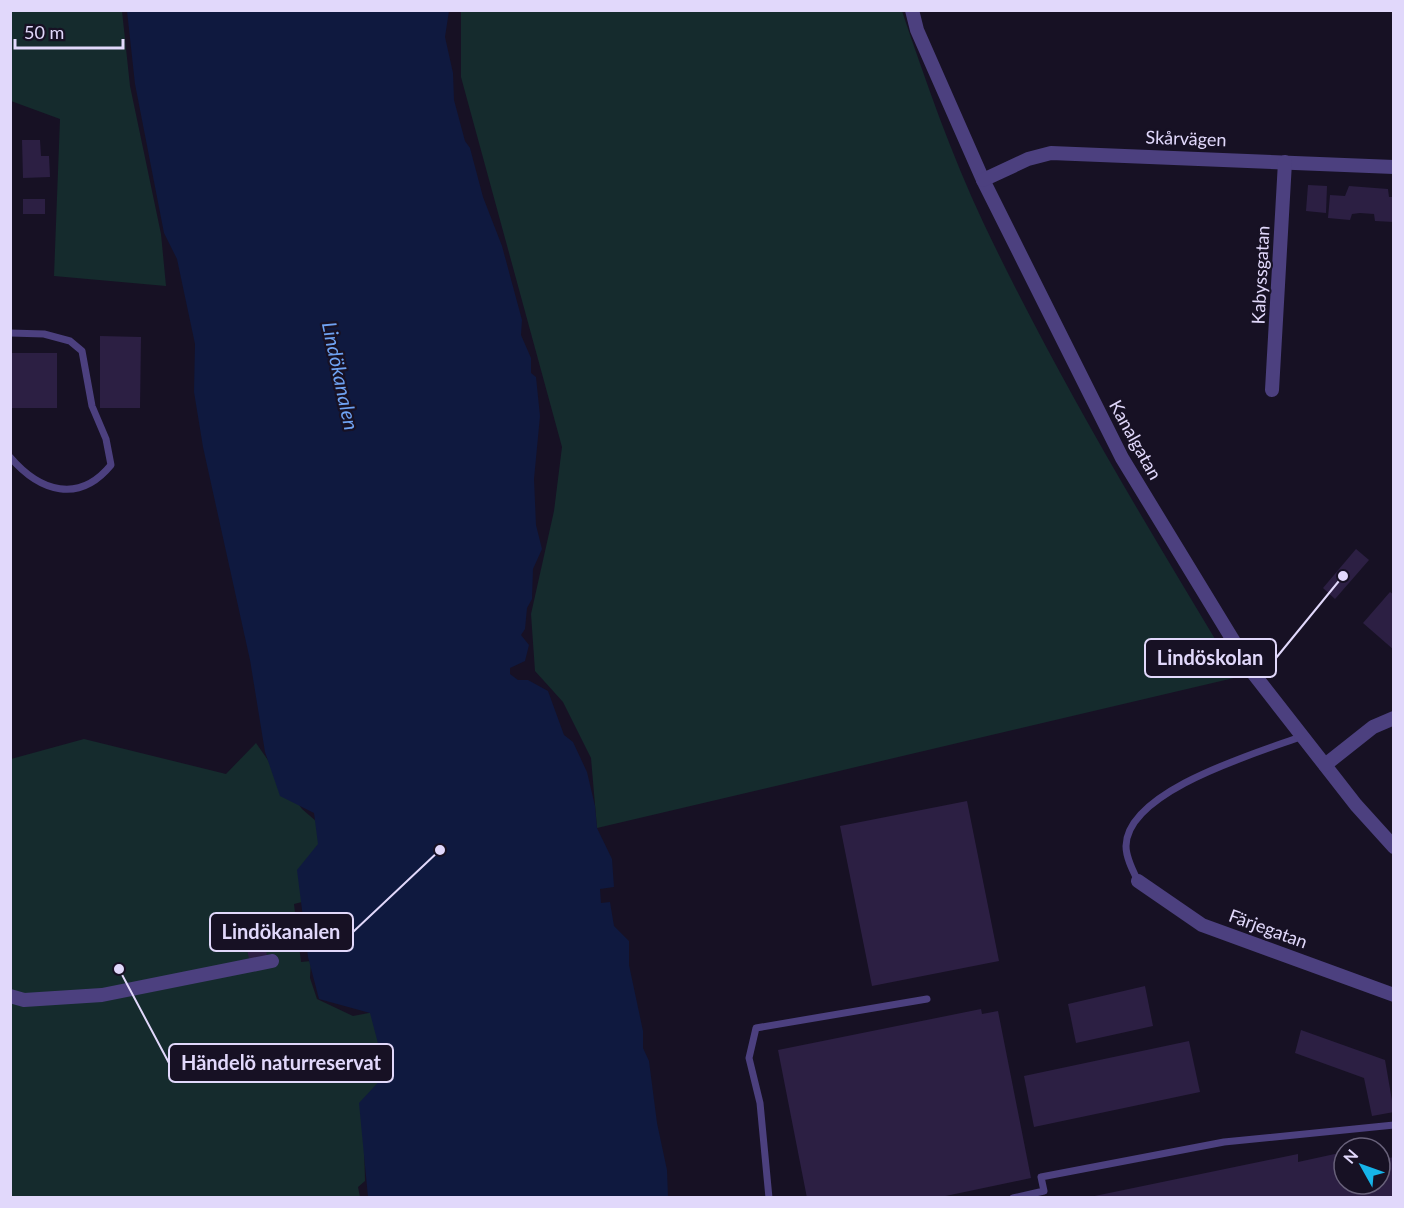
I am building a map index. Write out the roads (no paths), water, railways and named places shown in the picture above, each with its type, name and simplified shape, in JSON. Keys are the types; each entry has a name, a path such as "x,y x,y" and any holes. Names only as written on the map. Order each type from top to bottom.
{"street":[{"name":"Kanalgatan","path":"912,10 917,30 982,180 1122,458 1253,673 1325,765 1394,847"},
{"name":"Skårvägen","path":"982,180 1028,159 1051,153 1394,167"},
{"name":"Kabyssgatan","path":"1272,390 1285,162"},
{"path":"1325,765 1373,727 1394,718"},
{"name":"Färjegatan","path":"1138,881 1202,925 1394,995"},
{"path":"10,996 24,1000 102,995 272,961"}],"lane":[{"path":"10,333 44,334 70,341 82,351 92,406 106,439 111,465 98,481 81,489 51,487 24,474 10,457"},
{"path":"1138,881 1131,868 1126,846 1130,834 1137,821 1168,791 1186,780 1303,736"},
{"path":"769,1197 760,1102 749,1058 756,1028 927,999"},
{"path":"1013,1197 1044,1191 1041,1177 1224,1142 1394,1125"}],"water":[{"path":"127,11 449,11 445,37 453,73 454,100 483,197 502,246 522,320 521,335 531,358 531,373 536,377 540,416 534,479 536,525 542,549 533,569 532,599 527,608 525,629 521,635 529,645 525,661 510,668 510,674 518,680 528,680 548,691 564,735 573,742 587,772 595,806 597,828 612,859 614,887 600,889 601,903 610,902 614,926 629,941 629,965 643,1031 643,1048 649,1061 657,1123 667,1170 668,1197 368,1197 359,1103 386,1074 370,1013 319,999 308,957 297,870 318,844 314,813 280,796 265,752 250,660 203,447 194,392 195,344 177,259 164,233 135,84"}],"place":[{"name":"Lindöskolan","path":"1343,576"},
{"name":"Lindökanalen","path":"440,850"},
{"name":"Händelö naturreservat","path":"119,969"}]}
